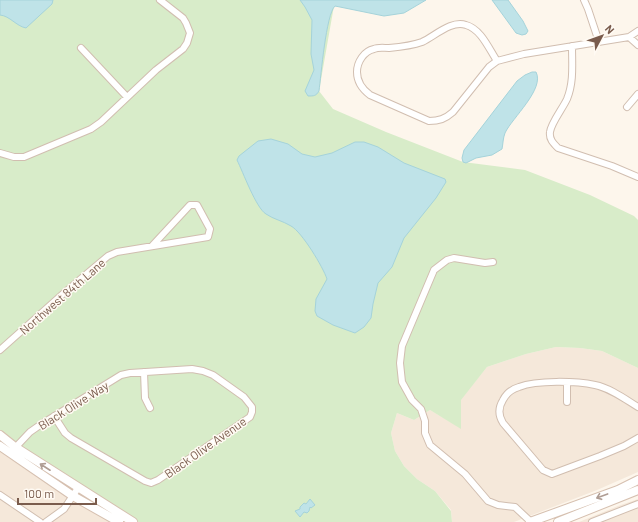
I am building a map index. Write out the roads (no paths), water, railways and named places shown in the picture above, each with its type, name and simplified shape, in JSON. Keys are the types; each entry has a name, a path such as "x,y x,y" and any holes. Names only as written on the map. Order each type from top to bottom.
{"street":[{"path":"0,153 14,157 24,157 91,129 101,122 156,70 183,49 190,33 186,23 160,0"},
{"path":"584,0 599,42"},
{"path":"497,61 482,38 474,29 467,25 458,23 451,25 421,42 406,47 374,49 366,53 360,59 357,66 357,75 363,90 370,95 429,121 438,121 446,118 489,67 497,61 524,54 629,37 638,31"},
{"path":"629,37 638,45"},
{"path":"572,46 573,69 571,83 561,112 551,126 549,134 552,142 558,148 612,166 638,177"},
{"path":"80,48 127,97"},
{"path":"627,107 638,94"},
{"name":"Northwest 84th Lane","path":"0,350 59,297 108,256 117,252 152,246 208,236 210,229 197,205 190,205 152,246"},
{"path":"493,262 485,263 454,258 447,260 434,270 402,346 400,363 402,382 421,409 425,421 425,432 430,445 465,474 488,501 498,505 516,507 531,522 618,490 638,480"},
{"name":"Black Olive Way","path":"13,450 30,432 121,375 144,372 203,371 212,375 244,397 252,407"},
{"path":"144,372 145,398 150,408"},
{"path":"638,407 613,392 597,385 553,382 519,387 506,396 501,403 499,410 500,417 547,473 552,474 558,472 624,446 638,438"},
{"path":"567,382 567,402"},
{"name":"Black Olive Avenue","path":"54,416 65,433 71,438 151,483 158,480 250,416 252,407"},
{"path":"0,435 13,450 73,496 119,522"},
{"path":"0,446 13,450 133,522"},
{"path":"46,522 64,509 78,488"},
{"path":"558,522 638,490"},
{"path":"0,495 40,522"},
{"path":"592,522 638,504"}],"water":[{"path":"0,0 53,0 52,4 26,28 7,17 0,15"},
{"path":"300,0 426,0 404,13 384,16 335,6 329,21 319,91 315,95 308,96 305,91 314,70 311,54 312,20"},
{"path":"492,0 508,0 523,21 528,31 526,34 522,35 516,33"},
{"path":"532,72 536,72 538,79 536,87 505,133 502,149 492,155 476,158 466,163 463,162 462,158 464,150 517,81"},
{"path":"271,139 288,144 302,154 315,157 332,153 355,142 364,142 378,147 404,163 445,179 446,182 436,198 404,238 392,267 378,283 371,318 364,327 355,333 333,325 317,316 315,311 316,299 327,279 321,266 312,250 296,230 288,224 269,216 258,205 237,160 239,156 258,141"},
{"path":"310,499 315,505 311,508 310,507 307,513 304,512 300,517 295,511 300,509 304,503 306,504"}]}
